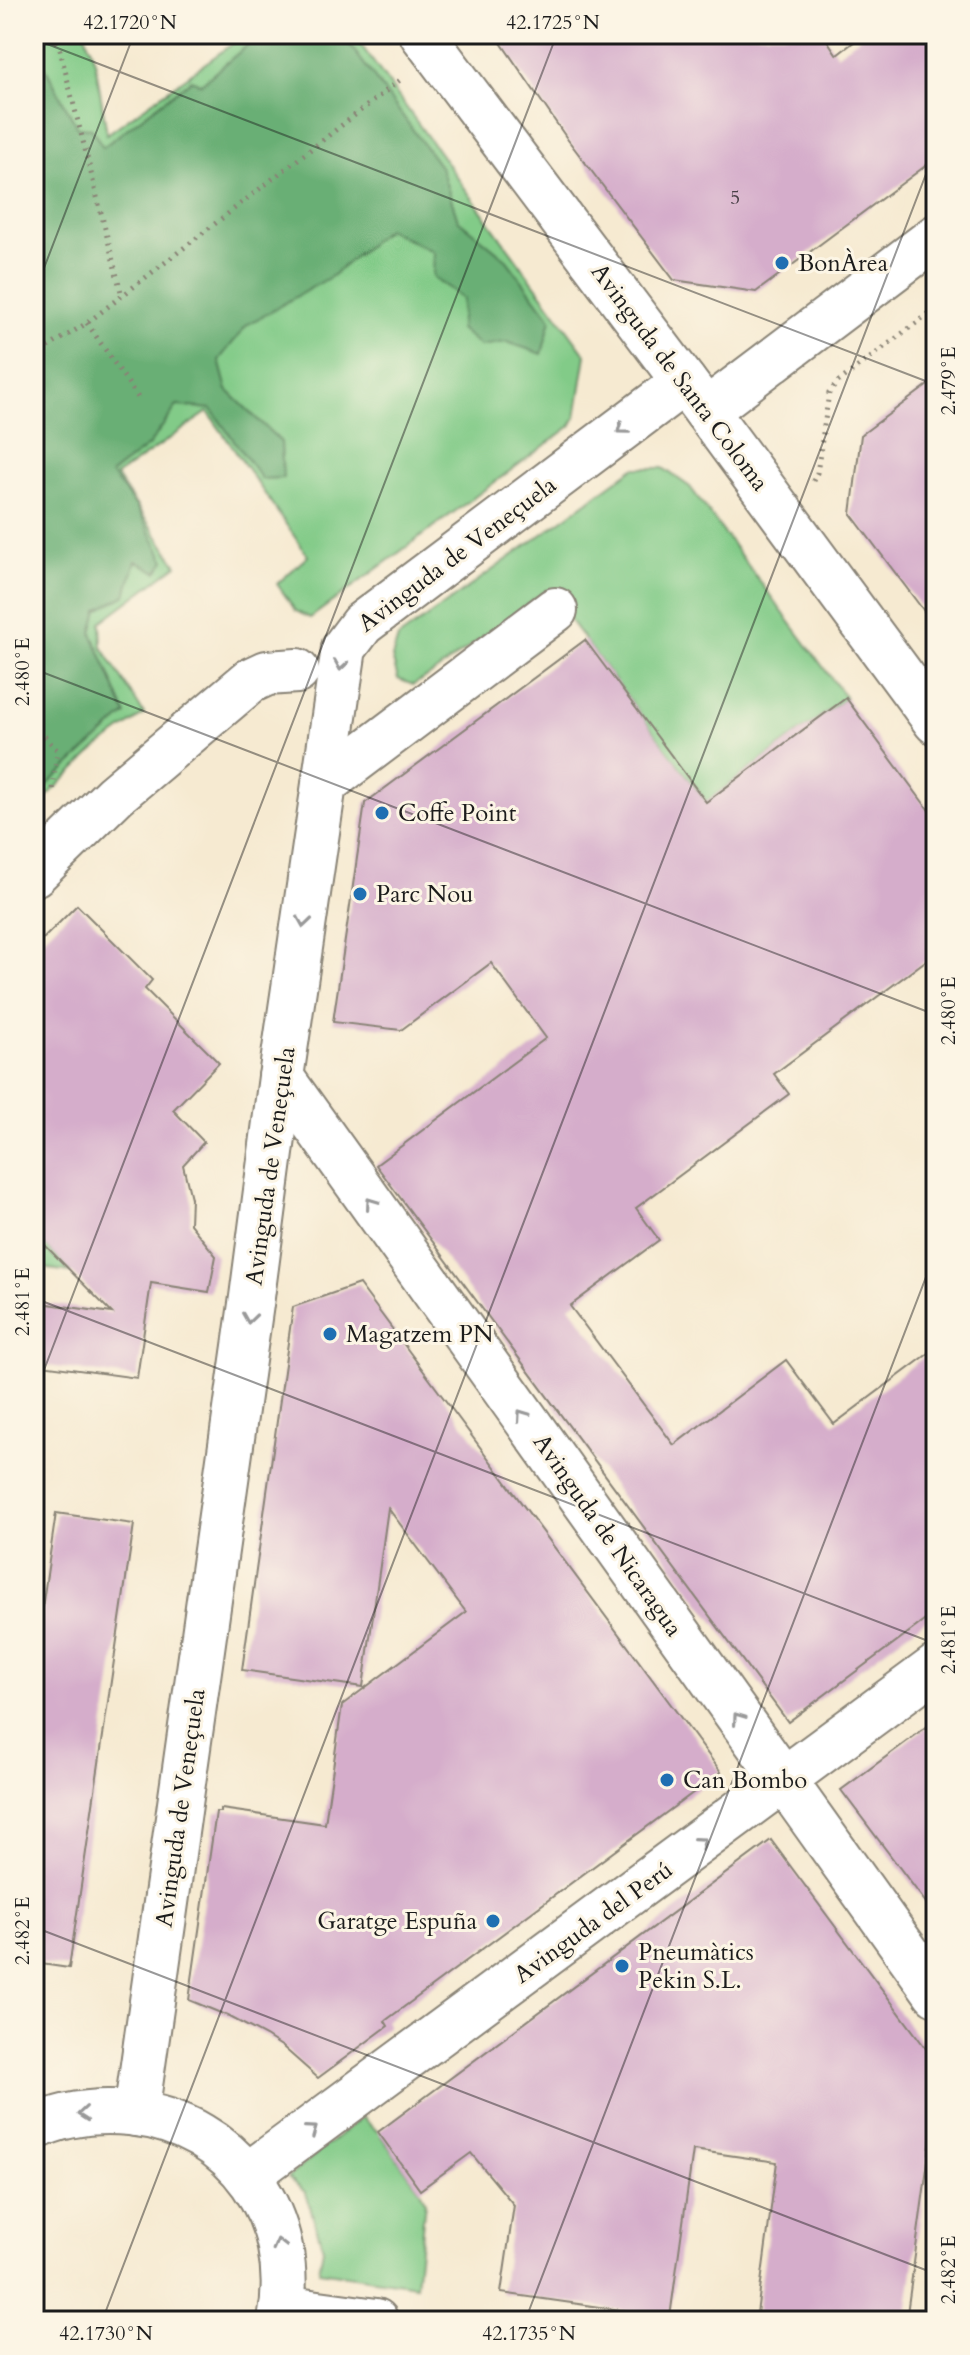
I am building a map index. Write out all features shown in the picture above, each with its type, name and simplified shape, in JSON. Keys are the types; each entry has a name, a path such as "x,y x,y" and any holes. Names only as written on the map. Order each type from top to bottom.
{"street":[{"name":"Avinguda de Santa Coloma","path":"429,43 936,722"},
{"name":"Avinguda de Veneçuela","path":"136,2114 344,648 362,624 695,396 936,237"},
{"path":"324,784 555,610"},
{"path":"34,874 115,795 250,681 267,673 297,671"},
{"name":"Avinguda de Nicaragua","path":"281,1077 936,1993"},
{"name":"Avinguda del Perú","path":"248,2175 936,1667"},
{"path":"34,2128 67,2115 112,2111 187,2127 206,2137 248,2175 271,2217 279,2243 285,2292 281,2315 376,2321"}],"path":[{"path":"53,34 60,50 122,296"},
{"path":"34,356 87,323 122,296 429,43"},
{"path":"780,511 811,486 817,473 829,393 838,382 936,308"},
{"path":"87,323 141,402"},
{"path":"34,724 57,750 53,797"}],"green space":[{"path":"34,34 85,34 95,61 107,134 246,34 353,34 586,355 576,417 571,426 310,618 296,611 277,584 308,556 208,412 116,476 177,565 101,622 102,647 144,714 97,748 34,809"},
{"path":"34,34 41,34 41,60 77,127 91,128 103,147 191,80 201,84 261,34 342,34 441,168 458,220 505,258 551,319 542,354 507,342 480,346 460,329 463,298 433,277 434,252 387,229 332,276 247,325 219,360 227,390 281,442 283,478 262,479 211,409 177,406 149,445 111,474 136,506 165,561 157,572 136,561 126,595 98,610 92,633 126,714 34,797"},
{"path":"634,468 663,468 690,487 846,698 706,802 547,590 413,685 398,679 392,657 398,638"},
{"path":"34,1234 72,1272 34,1267"},
{"path":"362,2117 378,2132 425,2201 416,2285 319,2271 323,2249 306,2193 288,2177"}],"building":[{"path":"495,34 823,34 837,55 864,34 936,34 936,158 756,292 674,280 568,140"},
{"path":"936,379 936,627 851,514 861,435"},
{"path":"585,640 706,802 846,698 936,820 936,953 774,1074 789,1094 636,1208 659,1240 570,1306 674,1445 786,1360 834,1424 936,1348 936,1612 788,1722 376,1165 546,1038 491,963 401,1030 333,1022 365,803"},
{"path":"77,905 152,980 145,989 219,1063 173,1110 204,1142 183,1165 191,1198 190,1224 216,1256 209,1292 151,1283 137,1378 34,1364 34,1302 112,1313 34,1234 34,948"},
{"path":"359,1284 721,1772 385,2021 388,2026 318,2078 266,2036 189,2000 216,1812 221,1812 221,1809 325,1824 342,1705 466,1612 388,1508 363,1687 242,1670 293,1307"},
{"path":"56,1513 134,1524 69,1968 34,1963 34,1663"},
{"path":"936,1720 936,1916 841,1790"},
{"path":"771,1840 936,2062 936,2102 906,2321 756,2321 777,2162 693,2150 670,2317 501,2293 514,2205 471,2153 420,2190 378,2132"}],"place":[{"name":"BonÀrea","path":"782,263"},
{"name":"Coffe Point","path":"382,813"},
{"name":"Parc Nou","path":"360,894"},
{"name":"Magatzem PN","path":"330,1334"},
{"name":"Can Bombo","path":"667,1780"},
{"name":"Garatge Espuña","path":"493,1921"},
{"name":"Pneumàtics Pekin S.L.","path":"622,1966"}]}
